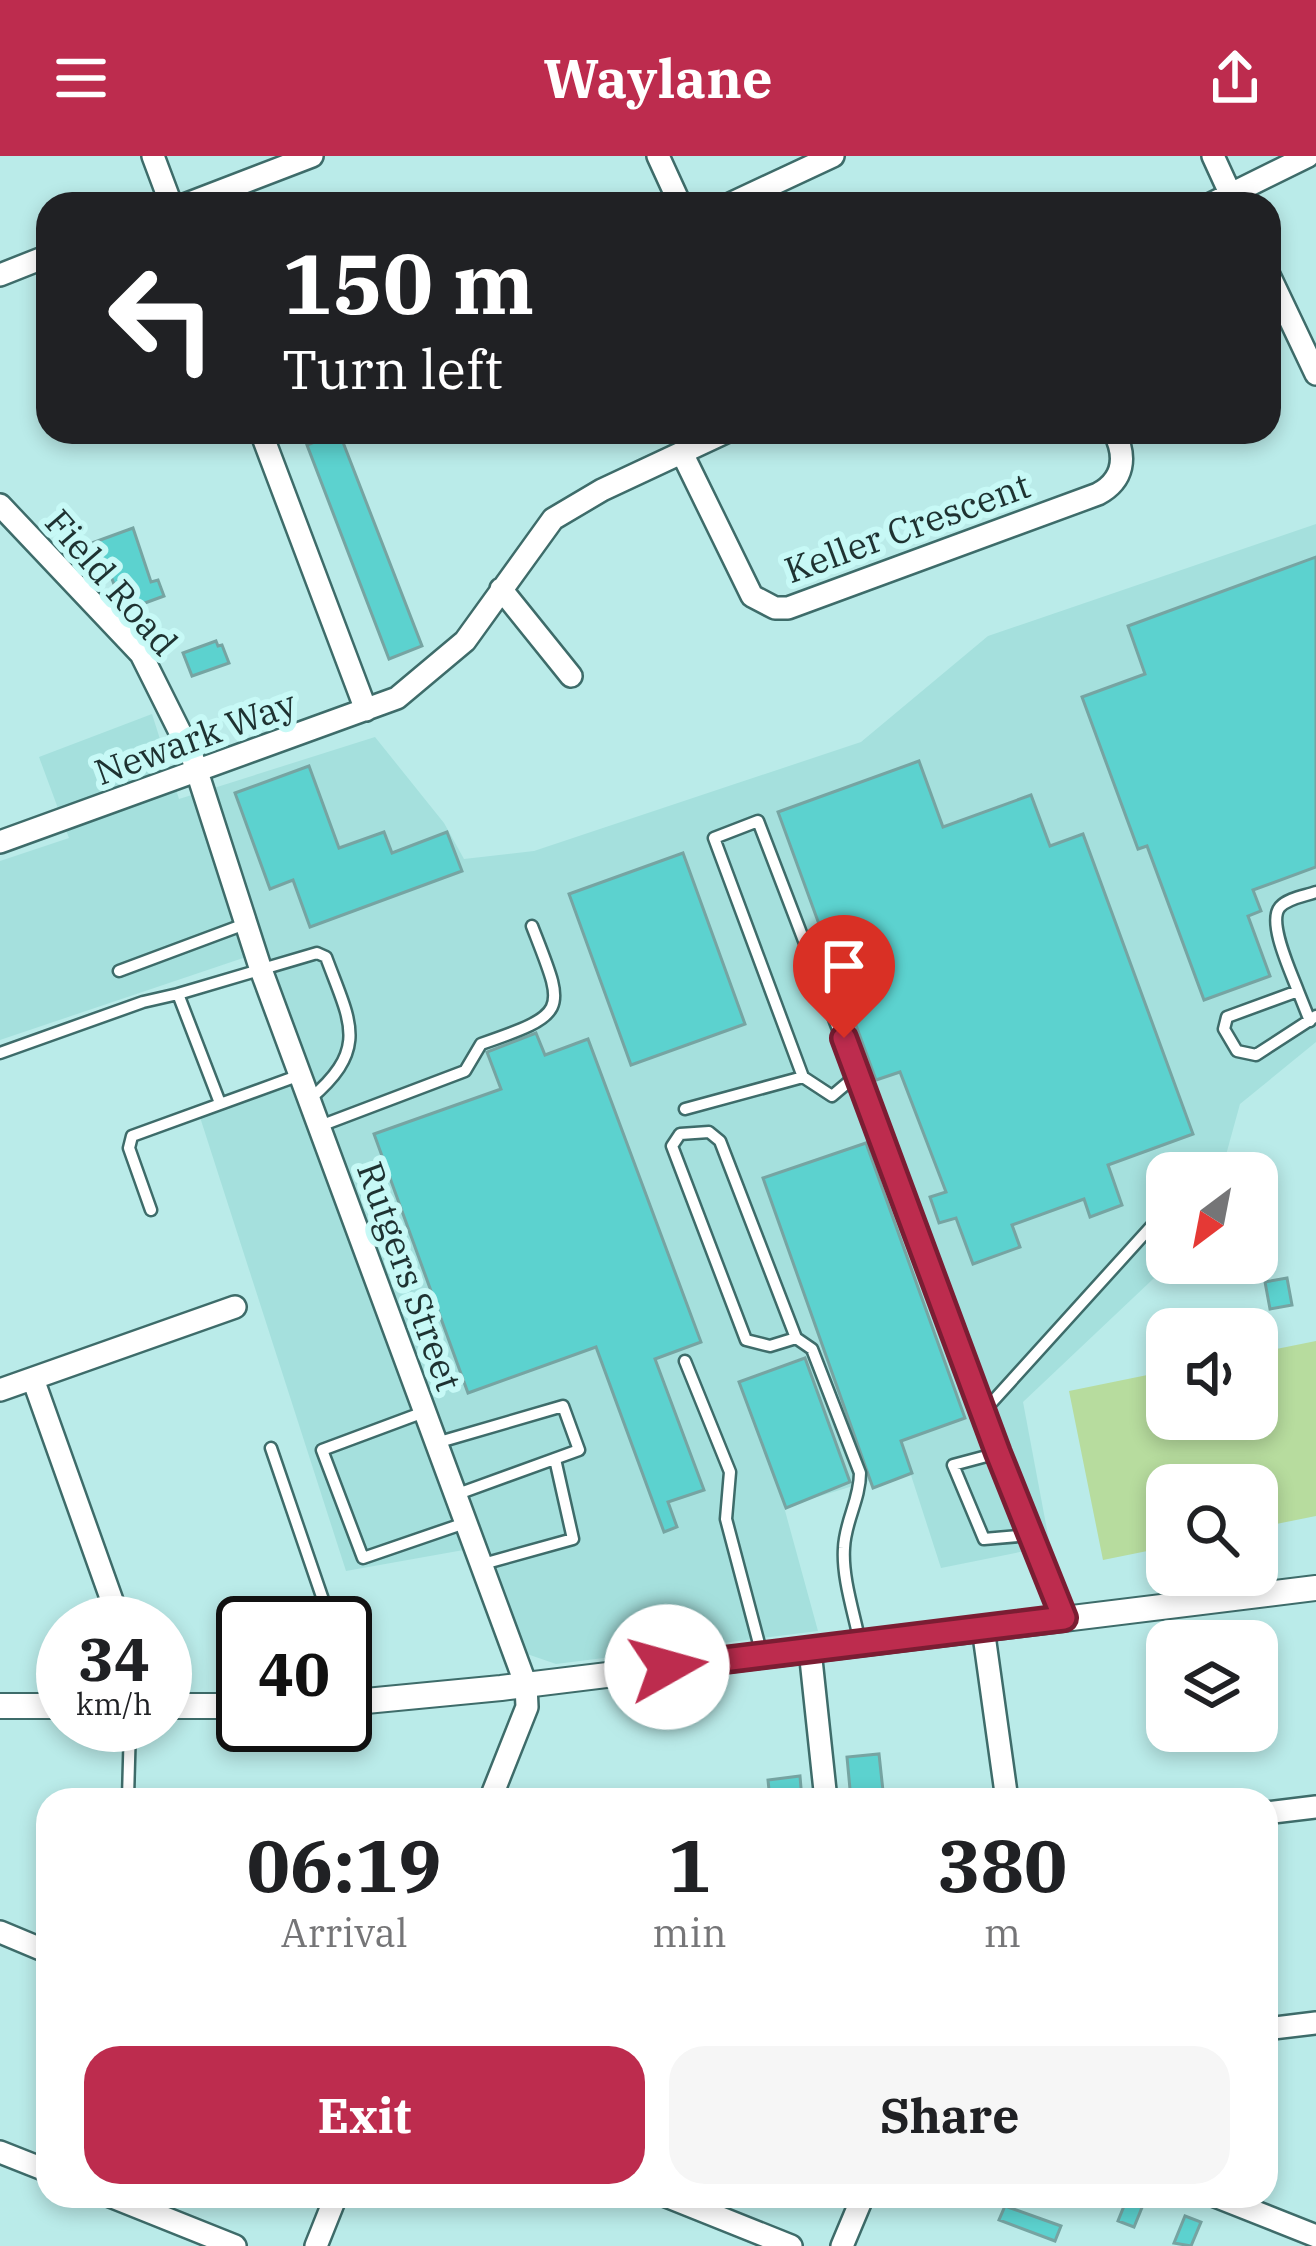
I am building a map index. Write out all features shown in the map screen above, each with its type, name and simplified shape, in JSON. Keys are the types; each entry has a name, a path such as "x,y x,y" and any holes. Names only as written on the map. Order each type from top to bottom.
{"street":[{"path":"153,156 166,192"},
{"path":"218,192 312,156"},
{"path":"658,156 674,192"},
{"path":"756,192 833,156"},
{"path":"1213,156 1223,192"},
{"path":"1242,192 1308,156"},
{"path":"0,275 36,261"},
{"path":"1281,300 1316,372"},
{"path":"266,444 366,710"},
{"name":"Newark Way","path":"0,842 366,710 411,689 465,641 553,519 590,496 701,444"},
{"name":"Keller Crescent","path":"682,453 752,596 775,608 788,608 1098,494 1122,469 1119,444"},
{"name":"Field Road","path":"0,505 141,654 166,699 196,772"},
{"path":"500,590 571,676"},
{"name":"Rutgers Street","path":"196,772 260,968 526,1685"},
{"path":"0,1390 235,1307"},
{"path":"33,1379 110,1596"},
{"path":"372,1700 1316,1588"},
{"path":"983,1628 1004,1788"},
{"path":"810,1649 825,1788"},
{"path":"495,1788 527,1707 526,1685"},
{"path":"2,1711 36,1708"},
{"path":"1278,1812 1316,1807"},
{"path":"0,1932 36,1947"},
{"path":"1278,2029 1316,2024"},
{"path":"0,2152 36,2166"},
{"path":"140,2208 236,2246"},
{"path":"316,2246 331,2208"},
{"path":"696,2208 791,2246"},
{"path":"842,2246 857,2208"},
{"path":"1245,2208 1316,2236"}],"lane":[{"path":"858,1074 832,1096 803,1077 713,838 758,821 858,1074 1064,1618"},
{"path":"1298,991 1227,1017 1224,1029 1237,1051 1256,1055 1313,1019 1275,924 1277,910 1285,903 1316,892"},
{"path":"119,971 245,924"},
{"path":"320,1126 465,1071 481,1044 539,1024 554,1010 557,992 532,926"},
{"path":"0,1053 143,1001 316,953 326,957 352,1029 336,1076 310,1099"},
{"path":"178,994 220,1102"},
{"path":"151,1210 129,1142 140,1132 300,1075"},
{"path":"686,1109 803,1077"},
{"path":"796,1338 770,1346 746,1340 672,1146 680,1134 709,1132 720,1141 796,1338 812,1349 860,1473 860,1494 848,1520 843,1552 860,1643"},
{"path":"984,1411 1146,1232"},
{"path":"686,1361 730,1472 726,1519 762,1655"},
{"path":"436,1443 563,1406 579,1450 455,1495"},
{"path":"424,1412 322,1450 363,1558 465,1523"},
{"path":"271,1448 322,1596"},
{"path":"998,1453 953,1466 984,1539 1031,1535"},
{"path":"480,1565 573,1539 555,1459"},
{"path":"128,1788 129,1752"}],"shaded area":[{"path":"1316,524 1316,1042 1240,1104 1227,1152 1146,1152 1148,1284 1023,1402 1050,1546 941,1568 909,1469 784,1507 818,1631 556,1664 527,1654 486,1546 346,1571 198,1111 299,1074 255,954 0,1040 0,861 69,838 39,757 152,714 179,799 375,737 444,823 464,859 534,851 861,742 988,636"}],"green space":[{"path":"1316,1341 1316,1516 1278,1524 1278,1464 1146,1464 1146,1551 1103,1560 1069,1391 1146,1375 1146,1440 1278,1440 1278,1349"}],"building":[{"path":"344,444 422,646 389,659 307,445"},
{"path":"133,528 151,582 158,580 164,596 134,607 125,583 115,587 105,560 99,562 92,543"},
{"path":"1316,557 1316,867 1253,890 1261,911 1248,916 1270,976 1204,1000 1147,846 1138,849 1082,697 1145,674 1128,626"},
{"path":"216,641 229,663 192,676 183,653"},
{"path":"919,761 943,827 1031,795 1050,846 1083,834 1193,1134 1108,1165 1122,1205 1090,1217 1084,1199 1012,1225 1020,1247 973,1264 956,1218 939,1223 930,1197 946,1192 900,1072 876,1080 778,812"},
{"path":"309,766 339,848 384,832 392,853 447,832 462,871 310,927 293,880 270,889 235,793"},
{"path":"683,853 745,1024 631,1065 569,894"},
{"path":"536,1033 545,1055 588,1039 701,1342 655,1359 704,1490 668,1502 677,1527 664,1532 596,1347 468,1393 374,1134 501,1089 487,1052"},
{"path":"866,1143 965,1418 901,1441 912,1473 873,1488 763,1178"},
{"path":"1287,1278 1292,1305 1270,1308 1265,1284 1278,1284 1278,1280"},
{"path":"805,1358 850,1482 786,1508 739,1382"},
{"path":"879,1754 883,1788 850,1788 847,1757"},
{"path":"800,1776 801,1788 769,1788 768,1780"},
{"path":"1004,2208 1011,2208 1061,2226 1055,2241 999,2220"},
{"path":"1123,2208 1142,2208 1134,2227 1118,2221"},
{"path":"1185,2216 1201,2222 1191,2246 1174,2243"}],"route":[{"path":"667,1667 1064,1618 844,1038"}]}
